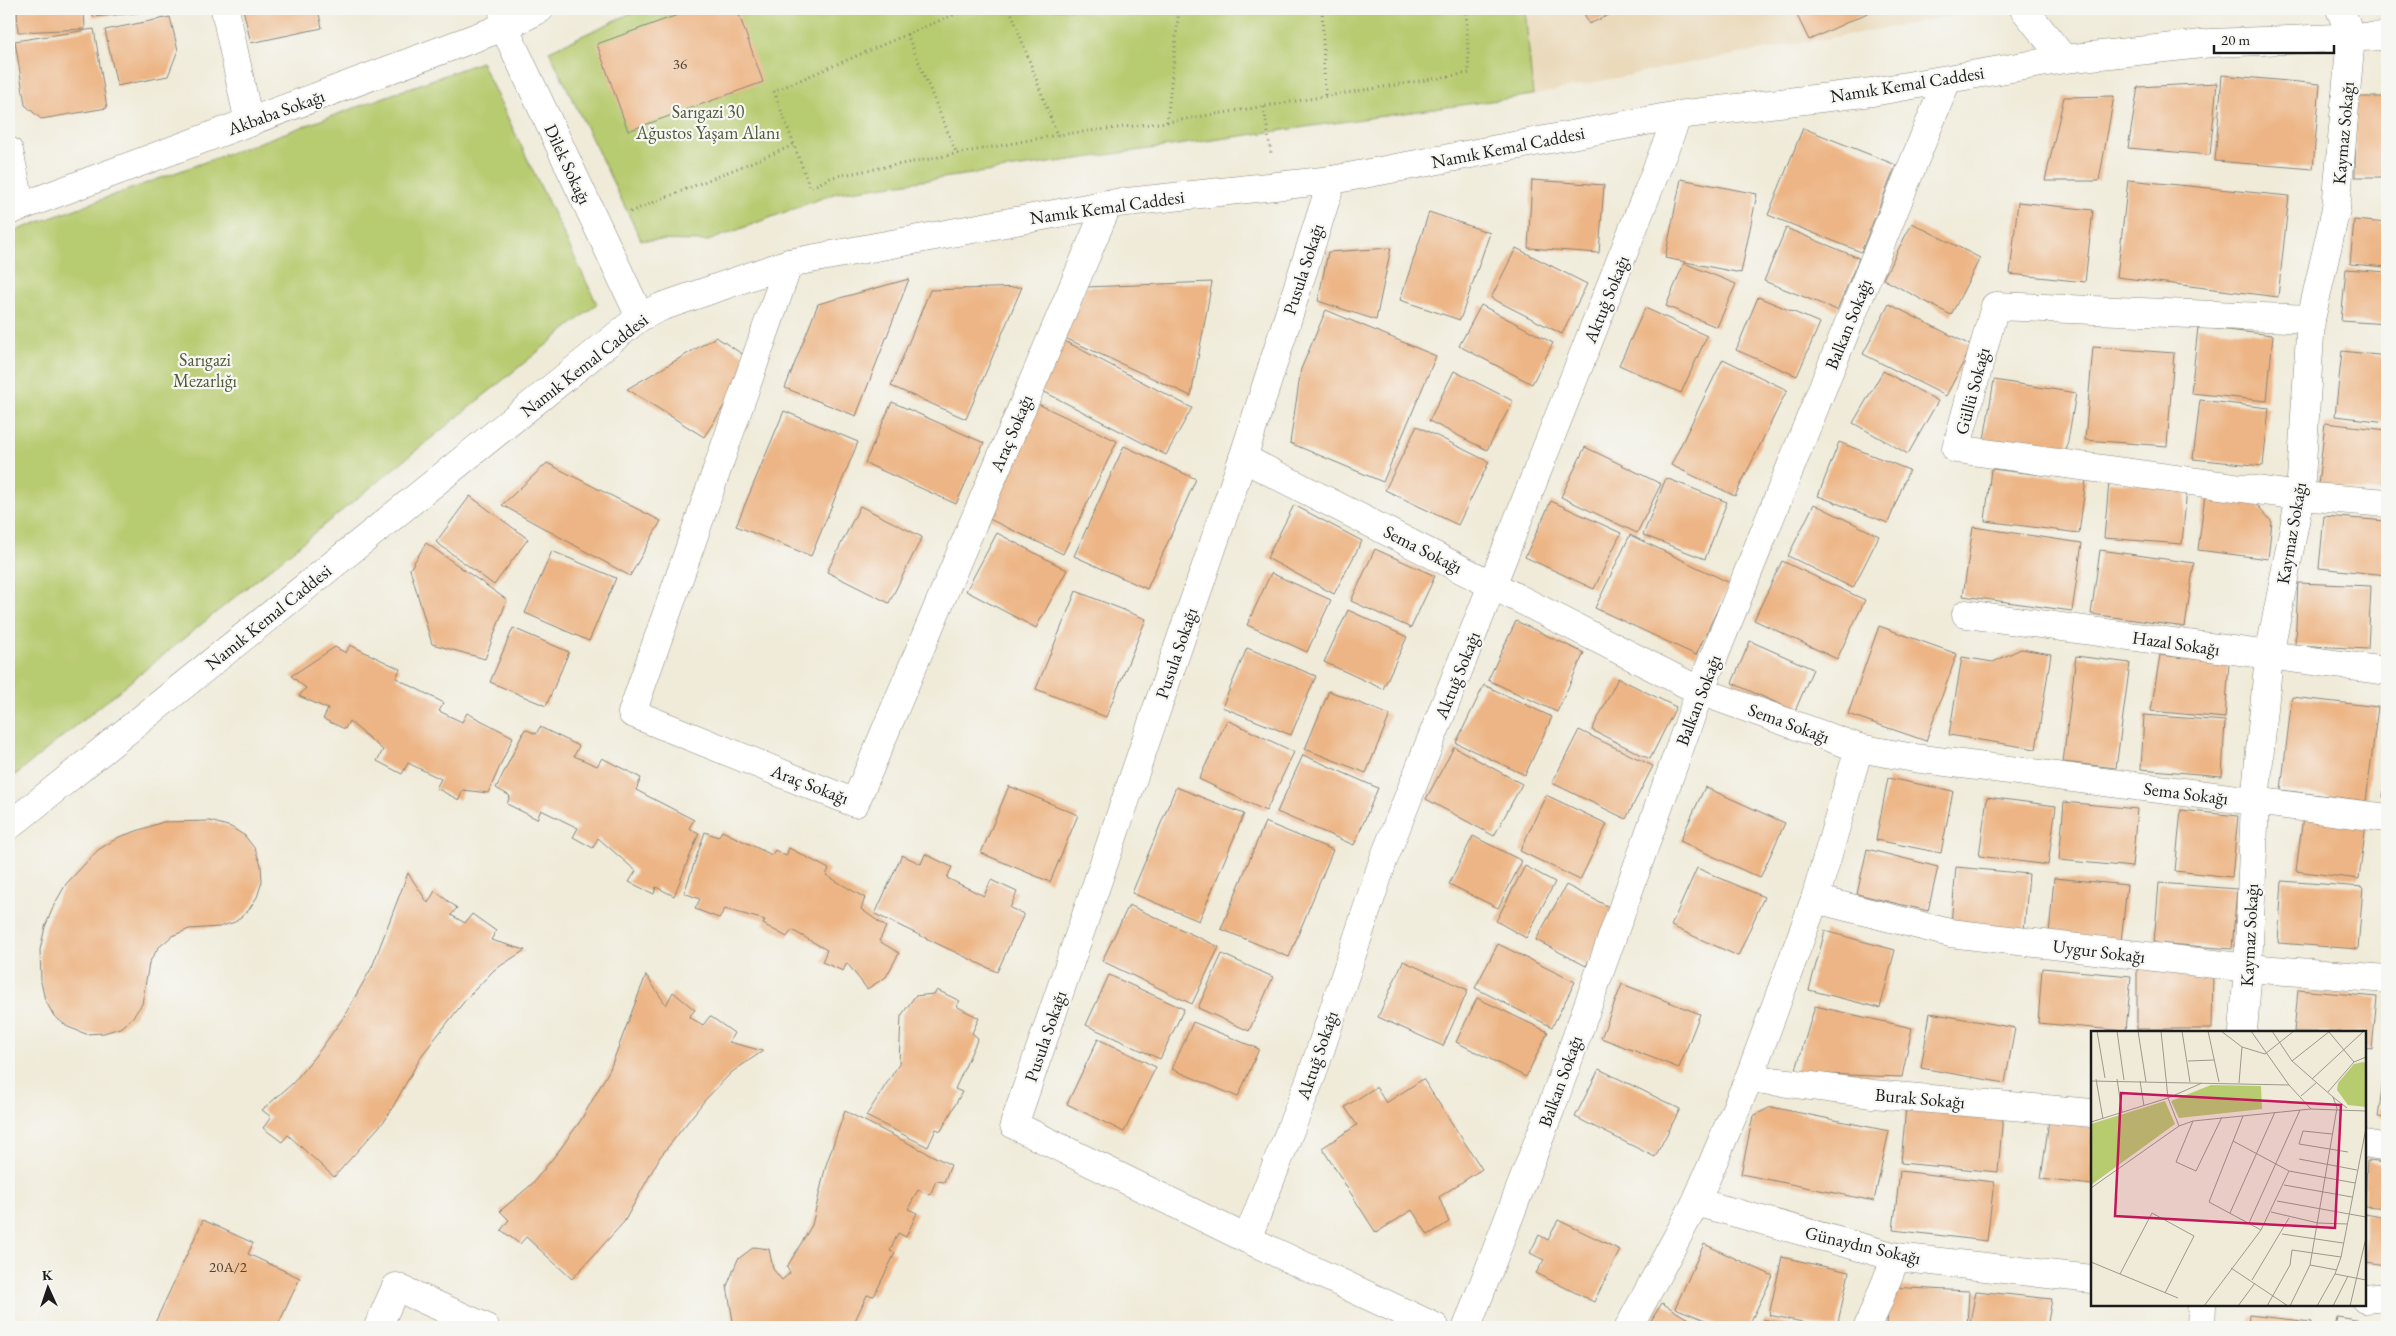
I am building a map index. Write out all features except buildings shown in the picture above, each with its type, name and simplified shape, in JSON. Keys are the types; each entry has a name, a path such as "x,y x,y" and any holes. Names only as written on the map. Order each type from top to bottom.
{"street":[{"path":"225,9 249,123"},
{"name":"Akbaba Sokağı","path":"15,208 249,123 504,18 540,9"},
{"path":"2024,9 2064,59"},
{"path":"2340,9 2351,36"},
{"name":"Dilek Sokağı","path":"504,18 640,318"},
{"name":"Kaymaz Sokağı","path":"2243,1031 2248,968 2255,802 2269,656 2300,496 2311,319 2336,209 2351,36"},
{"name":"Namık Kemal Caddesi","path":"9,826 640,318 661,307 789,263 1108,204 1332,180 1678,116 1872,92 2064,59 2211,43 2387,36"},
{"name":"Balkan Sokağı","path":"1467,1327 1554,1100 1700,691 1947,80"},
{"name":"Aktuğ Sokağı","path":"1247,1239 1312,1074 1383,861 1678,116"},
{"path":"9,151 15,208"},
{"name":"Pusula Sokağı","path":"1247,1239 1014,1125 1243,458 1332,180"},
{"name":"Araç Sokağı","path":"789,263 632,713 856,803 1108,204"},
{"name":"Güllü Sokağı","path":"2311,319 1995,306 1956,449 2300,496 2387,503"},
{"name":"Sema Sokağı","path":"1243,458 1700,691 1859,748 1914,758 2387,818"},
{"name":"Hazal Sokağı","path":"1966,614 2387,671"},
{"path":"1629,1327 1696,1202 1749,1078 1815,899 1859,748"},
{"name":"Uygur Sokağı","path":"1815,899 1950,933 2248,968 2387,979"},
{"name":"Burak Sokağı","path":"1749,1078 1873,1094 2091,1113"},
{"path":"2366,1144 2387,1148"},
{"name":"Günaydın Sokağı","path":"1696,1202 1896,1257 2091,1279"},
{"path":"1247,1239 1435,1327"},
{"path":"1868,1327 1896,1257"},
{"path":"378,1327 396,1287 485,1327"},
{"path":"2366,1298 2387,1297"},
{"path":"2201,1327 2202,1306"}],"path":[{"path":"967,9 774,91 810,188 832,177 1057,135 1167,122 1469,73 1466,9"},
{"path":"1010,9 1057,135"},
{"path":"1167,122 1179,9"},
{"path":"1322,9 1325,96"},
{"path":"907,34 957,154"},
{"path":"1264,107 1276,186"},
{"path":"597,225 794,145"}],"shaded area":[{"path":"1525,9 1963,9 1965,14 1684,64 1533,95"}],"green space":[{"name":"Sarıgazi 30 Ağustos Yaşam Alanı","path":"640,9 1525,9 1533,95 836,193 708,241 641,240 549,51"},
{"name":"Sarıgazi Mezarlığı","path":"481,62 597,304 9,780 9,233"}]}
